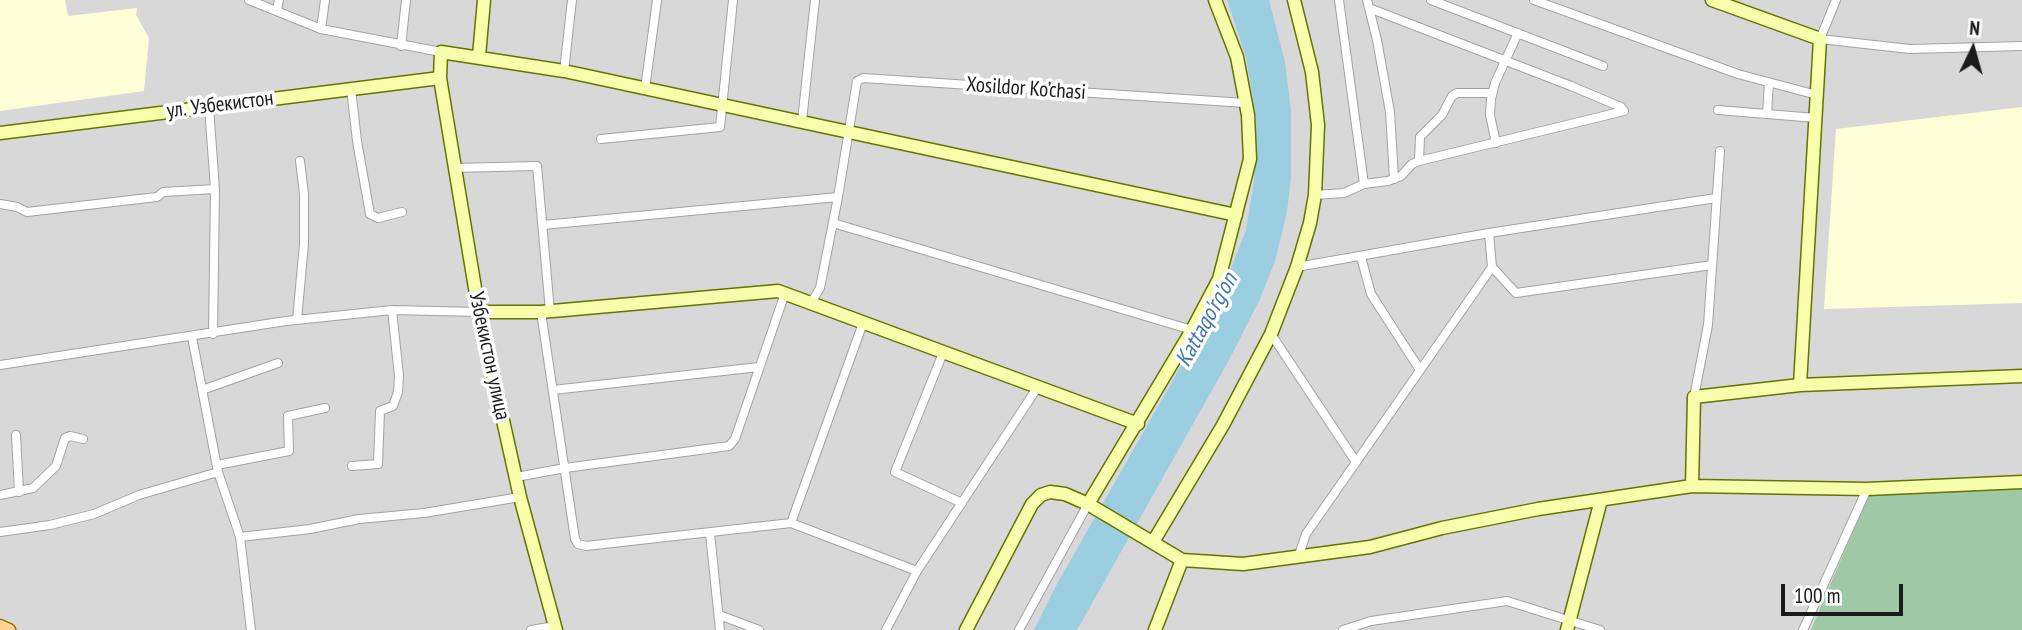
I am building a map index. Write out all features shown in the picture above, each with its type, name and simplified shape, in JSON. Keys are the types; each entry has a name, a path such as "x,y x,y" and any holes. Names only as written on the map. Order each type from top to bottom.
{"main road":[{"path":"0,626 9,630"}],"street":[{"path":"249,0 321,29 401,46 564,71 1236,215"},
{"path":"277,10 278,0"},
{"path":"321,29 325,0"},
{"path":"401,46 406,0"},
{"path":"479,56 484,0"},
{"path":"564,71 572,0"},
{"path":"645,89 657,0"},
{"path":"601,139 720,127 733,0"},
{"path":"802,121 815,0"},
{"path":"1019,630 1219,279 1251,159 1246,103 1237,57 1215,0"},
{"path":"1147,539 1223,425 1271,334 1297,267 1310,223 1315,195 1318,125 1312,72 1294,0"},
{"path":"1339,0 1364,184"},
{"path":"1431,0 1603,66"},
{"path":"1534,0 1738,74 1817,95"},
{"path":"1712,0 1820,39 1910,49 2022,46"},
{"path":"1800,385 1820,39 1836,0"},
{"path":"1315,195 1344,193 1364,184 1394,179 1419,161 1624,111 1621,107 1572,86 1506,62 1368,4"},
{"path":"1368,4 1390,112 1394,179"},
{"path":"1496,143 1490,115 1492,93 1518,33"},
{"name":"Узбекистон улица","path":"441,52 440,78 478,312 520,498 555,628"},
{"name":"ул. Узбекистон","path":"0,133 440,78"},
{"name":"Xosildor Ko’chasi","path":"848,130 858,81 863,78 1246,103"},
{"path":"1768,114 1769,83"},
{"path":"351,89 370,214 378,219 402,212"},
{"path":"1419,161 1420,137 1442,115 1452,96 1457,93 1492,93"},
{"path":"209,107 215,189 213,334"},
{"path":"1718,110 1816,118"},
{"path":"811,303 820,288 848,130"},
{"path":"1692,486 1694,397 1708,325 1720,151"},
{"path":"297,320 304,244 304,194 300,161"},
{"path":"453,168 537,166 553,390 575,539 578,544 586,546 791,523 917,571"},
{"path":"0,204 27,212 157,197 163,192 215,189"},
{"path":"543,225 838,197"},
{"path":"1297,267 1489,233 1716,198"},
{"path":"833,223 1192,330"},
{"path":"1489,233 1492,267 1516,293 1712,265"},
{"path":"1361,257 1371,294 1420,370"},
{"path":"1298,558 1306,534 1492,267"},
{"path":"0,365 297,320 392,310 546,312 778,291 1138,424"},
{"path":"516,477 729,446 734,439 785,293"},
{"path":"352,466 378,464 380,411 393,406 398,392 399,376 392,310"},
{"path":"791,523 863,323"},
{"path":"1271,334 1356,462"},
{"path":"192,337 218,468 240,537 251,630"},
{"path":"943,353 895,472 962,503"},
{"path":"202,390 278,363"},
{"path":"553,390 760,367"},
{"path":"1694,397 1800,385 2022,376"},
{"path":"886,630 917,571 1037,388"},
{"path":"0,532 50,525 94,514 139,495 218,468 289,451 288,416 325,408"},
{"path":"16,435 19,492"},
{"path":"0,495 33,488 56,466 67,436 83,439"},
{"path":"966,630 1032,504 1041,495 1050,492 1065,494 1092,506 1182,560 1243,564 1370,547 1442,528 1524,512 1692,486 1867,489 2022,482"},
{"path":"1803,630 1867,489"},
{"path":"240,537 520,498"},
{"path":"1569,625 1601,500"},
{"path":"710,533 720,630"},
{"path":"1155,630 1182,560"},
{"path":"1343,630 1371,621 1507,601 1569,625 1600,630"},
{"path":"719,615 759,630"},
{"path":"531,630 555,628"}],"shaded area":[{"path":"0,0 2022,0 2022,630 0,630"},
{"path":"0,0 65,0 68,16 137,8 136,15 149,38 144,91 0,111"},
{"path":"2022,107 2022,303 1824,309 1836,129"},
{"path":"2022,489 2022,630 1811,630 1868,496"}],"water":[{"path":"1227,0 1269,0 1285,62 1291,111 1291,177 1287,212 1275,261 1260,299 1229,360 1077,630 1034,630 1057,584 1218,301 1246,230 1254,181 1256,118 1246,57"}],"water label":[{"name":"Kattaqo'rg'on","path":"1207,320"}]}
